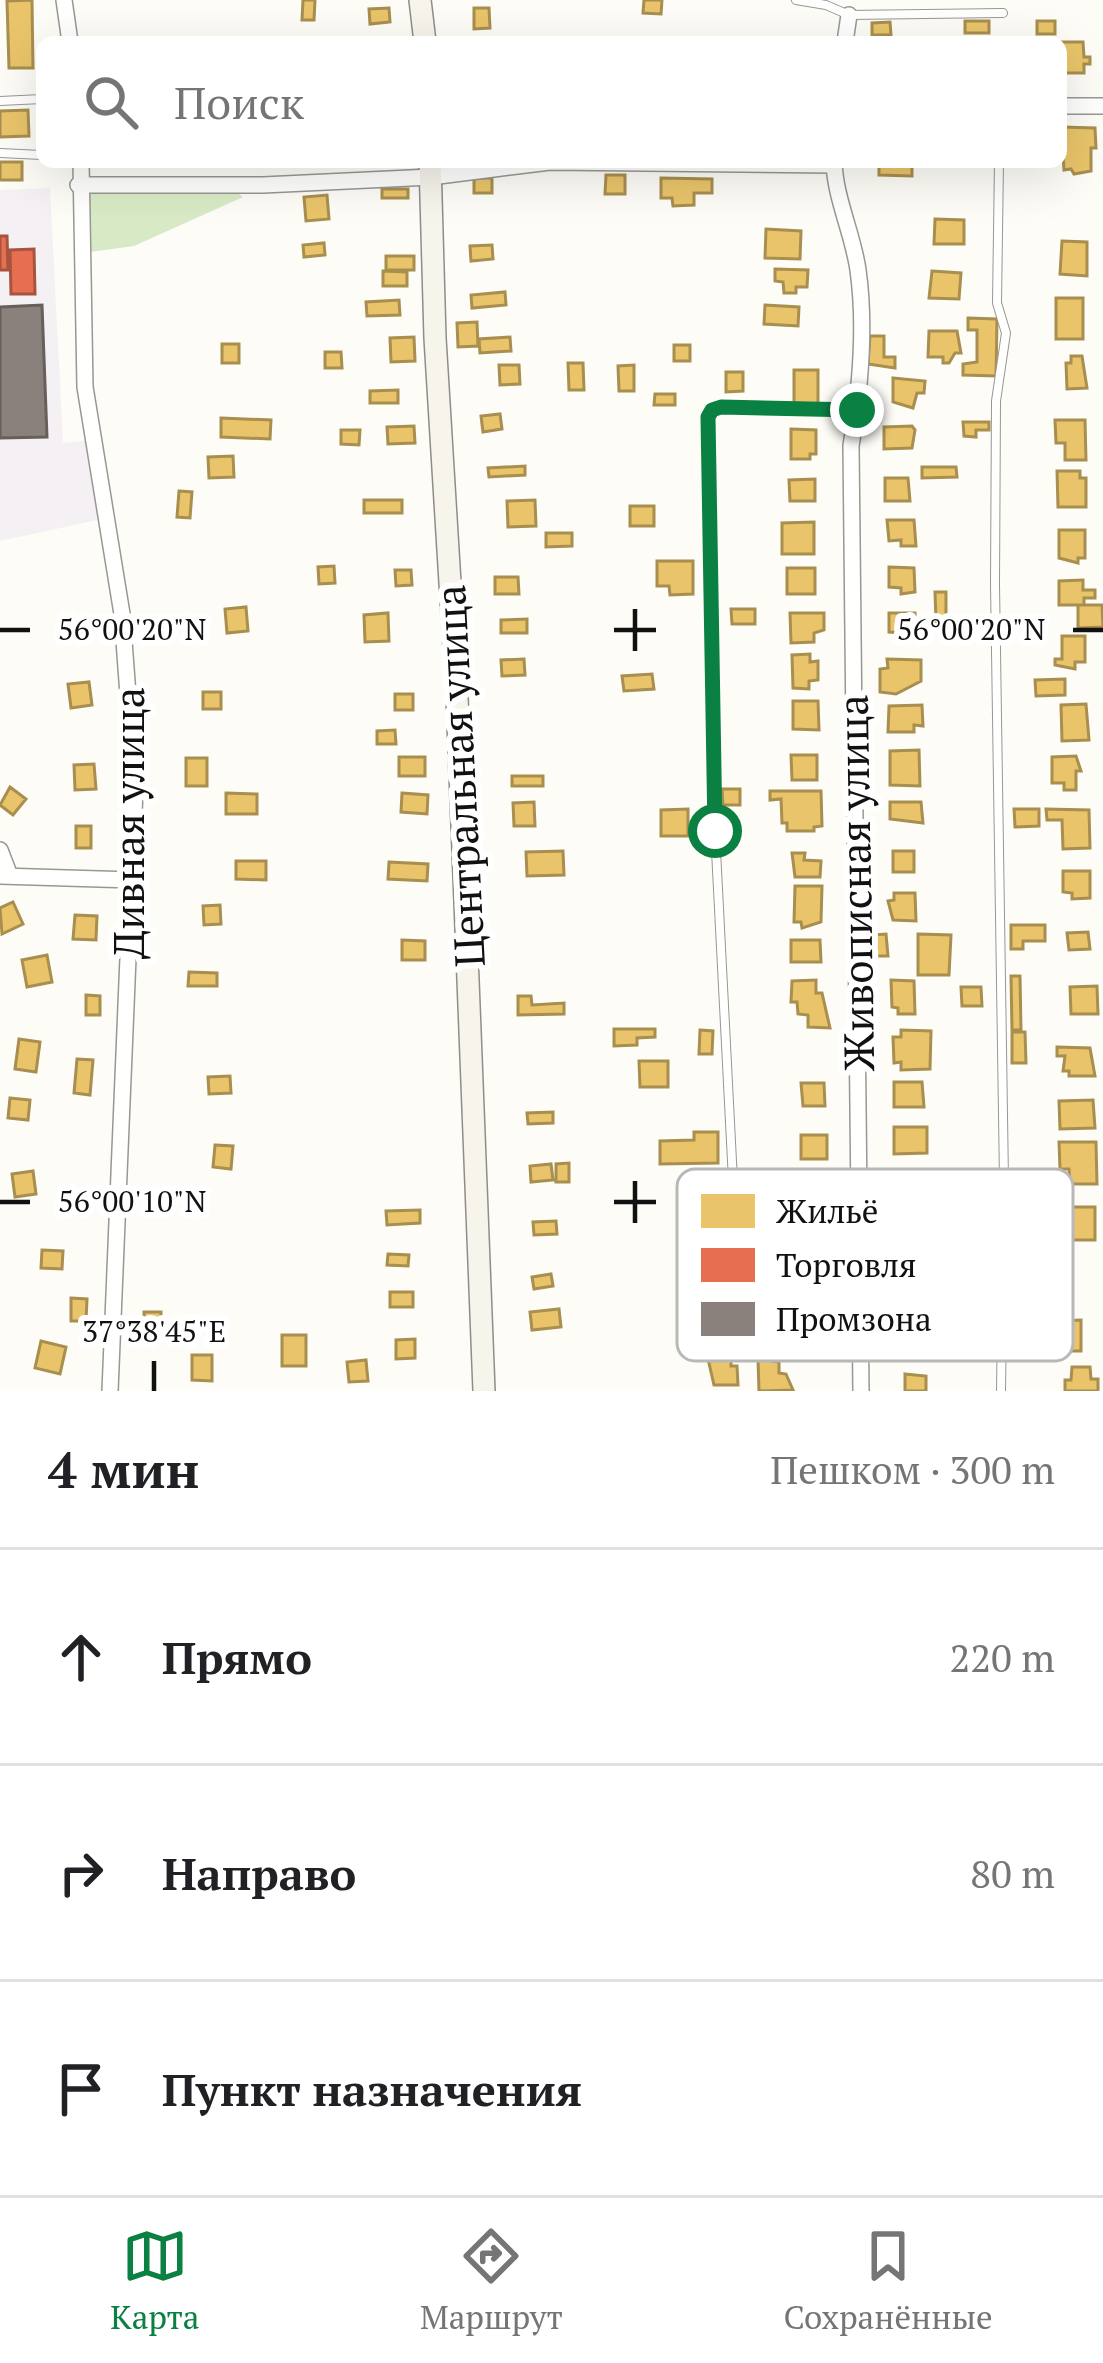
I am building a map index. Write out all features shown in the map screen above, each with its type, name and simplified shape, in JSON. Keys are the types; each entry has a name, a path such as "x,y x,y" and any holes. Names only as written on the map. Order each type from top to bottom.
{"street":[{"path":"64,0 69,36"},
{"path":"420,0 423,36"},
{"path":"845,36 849,15"},
{"path":"1067,106 1103,106"},
{"name":"Дивная улица","path":"80,168 85,387 117,576 131,713 133,880 110,1391"},
{"name":"Живописная улица","path":"834,168 858,270 857,410 850,446 858,1169"},
{"path":"79,185 262,185 430,169"},
{"name":"Центральная улица","path":"430,169 484,1391"},
{"path":"0,850 5,876 133,880"},
{"name":"Живописная улица","path":"861,1361 861,1391"}],"lane":[{"path":"796,0 826,4 849,15 1003,13"},
{"path":"0,101 36,99"},
{"path":"0,153 36,154"},
{"path":"999,168 997,303 1006,333 996,401 995,561 1004,1169"},
{"path":"732,1169 715,831 708,417 721,407 857,410"},
{"path":"1000,1391 1001,1361"}],"shaded area":[{"path":"50,188 63,443 90,440 102,519 0,541 0,190"}],"green space":[{"path":"229,187 243,197 134,246 83,253 82,189"}],"building: Жильё":[{"path":"32,0 33,68 9,68 7,1"},
{"path":"303,0 315,0 314,20 302,20"},
{"path":"644,0 662,0 661,14 643,13"},
{"path":"389,8 390,22 370,24 369,9"},
{"path":"474,8 489,8 490,28 474,29"},
{"path":"965,21 989,21 989,33 965,33"},
{"path":"1037,21 1055,21 1055,34 1037,34"},
{"path":"890,22 891,35 872,35 872,23"},
{"path":"1067,42 1083,42 1084,57 1090,57 1084,73 1067,73"},
{"path":"28,110 29,136 0,137 0,111"},
{"path":"1067,127 1095,128 1091,171 1074,174 1064,170"},
{"path":"0,162 22,162 22,180 0,180"},
{"path":"879,168 912,168 912,176 879,175"},
{"path":"606,175 625,175 625,194 605,194"},
{"path":"474,178 492,178 492,193 474,193"},
{"path":"661,178 712,179 712,193 694,193 694,205 673,206 672,198 661,198"},
{"path":"382,189 408,189 408,198 382,198"},
{"path":"327,195 329,219 306,221 304,197"},
{"path":"935,219 964,220 964,244 934,244"},
{"path":"766,229 801,231 800,259 765,258"},
{"path":"1062,241 1087,242 1087,276 1060,274"},
{"path":"324,243 325,255 304,257 303,245"},
{"path":"492,245 493,259 471,261 470,246"},
{"path":"386,256 414,256 414,270 386,270"},
{"path":"775,269 808,270 807,287 784,293 783,282 775,281"},
{"path":"383,271 407,272 407,286 383,286"},
{"path":"932,271 961,273 959,299 929,298"},
{"path":"505,292 506,305 472,308 471,295"},
{"path":"1056,298 1083,298 1083,339 1056,339"},
{"path":"399,300 400,315 367,316 366,302"},
{"path":"765,305 799,307 798,326 764,324"},
{"path":"968,318 997,319 996,376 963,375 963,364 977,362 977,330 968,330"},
{"path":"477,322 478,346 458,347 457,323"},
{"path":"929,331 957,331 961,353 955,353 949,363 943,363 943,357 928,357"},
{"path":"870,336 884,336 884,357 895,357 895,368 868,364"},
{"path":"414,337 415,361 391,362 390,338"},
{"path":"510,337 511,351 480,353 479,339"},
{"path":"222,344 239,344 239,363 222,363"},
{"path":"674,345 690,345 690,361 674,361"},
{"path":"325,352 341,352 342,368 325,368"},
{"path":"1071,356 1082,356 1087,388 1067,389 1066,363 1071,363"},
{"path":"568,363 583,363 584,390 569,390"},
{"path":"499,365 519,365 520,384 500,385"},
{"path":"634,365 634,391 619,391 618,366"},
{"path":"794,370 818,370 818,404 794,403"},
{"path":"726,372 743,372 743,391 726,392"},
{"path":"893,378 925,381 924,393 917,393 913,408 893,402"},
{"path":"398,390 398,403 370,403 370,391"},
{"path":"655,394 675,394 675,405 654,405"},
{"path":"500,414 502,429 483,432 481,416"},
{"path":"221,418 271,420 270,439 221,437"},
{"path":"1055,420 1085,420 1086,460 1065,460 1065,443 1056,443"},
{"path":"963,422 989,422 989,430 976,430 976,437 964,436"},
{"path":"414,426 415,443 388,444 387,427"},
{"path":"912,426 912,448 884,449 884,427"},
{"path":"791,429 816,430 816,454 810,454 810,459 791,459"},
{"path":"341,430 360,430 359,445 341,444"},
{"path":"233,456 234,477 209,478 208,457"},
{"path":"525,466 525,475 489,477 488,468"},
{"path":"922,467 956,467 957,477 922,478"},
{"path":"1057,471 1080,471 1080,478 1086,478 1086,507 1058,507"},
{"path":"885,478 908,478 910,501 885,501"},
{"path":"815,479 815,501 790,501 789,480"},
{"path":"179,491 192,492 190,518 177,517"},
{"path":"364,500 402,500 402,513 364,513"},
{"path":"535,500 536,526 508,527 507,501"},
{"path":"630,506 654,506 654,526 630,526"},
{"path":"887,520 914,520 916,546 889,541"},
{"path":"814,522 814,554 782,554 782,523"},
{"path":"1059,530 1085,530 1085,558 1078,558 1078,563 1059,558"},
{"path":"546,533 572,533 572,546 546,547"},
{"path":"657,561 693,561 693,594 670,595 669,586 657,586"},
{"path":"334,566 335,583 319,584 318,567"},
{"path":"889,567 914,568 915,592 901,594 901,588 889,587"},
{"path":"787,568 815,568 815,594 787,594"},
{"path":"395,570 411,570 412,585 396,586"},
{"path":"495,577 518,577 519,594 495,594"},
{"path":"1083,580 1083,590 1095,590 1095,598 1084,598 1084,605 1059,605 1059,581"},
{"path":"935,592 946,592 946,620 936,621"},
{"path":"1078,605 1102,605 1103,627 1078,628"},
{"path":"246,607 248,631 227,633 225,609"},
{"path":"731,609 755,609 755,624 732,624"},
{"path":"388,613 389,641 365,642 364,615"},
{"path":"790,613 824,613 824,630 814,633 814,642 791,643"},
{"path":"889,613 915,613 916,637 902,639 902,633 889,632"},
{"path":"527,619 527,633 501,633 501,620"},
{"path":"1062,636 1085,636 1085,662 1075,662 1075,669 1055,665 1055,659 1062,659"},
{"path":"810,654 810,662 818,661 818,680 809,681 809,689 793,688 792,655"},
{"path":"524,659 525,675 502,676 501,660"},
{"path":"887,659 921,660 921,681 896,694 880,692 880,669 888,668"},
{"path":"652,674 654,689 624,691 622,676"},
{"path":"1065,679 1065,695 1036,696 1035,680"},
{"path":"89,682 92,705 71,708 68,684"},
{"path":"203,692 221,692 221,709 203,709"},
{"path":"395,694 413,694 413,710 395,710"},
{"path":"793,701 818,701 819,730 793,729"},
{"path":"1086,704 1089,740 1062,741 1061,705"},
{"path":"922,705 923,726 914,725 914,732 888,732 889,706"},
{"path":"395,730 396,744 377,744 377,731"},
{"path":"919,750 920,786 890,785 890,751"},
{"path":"791,755 817,755 817,780 792,780"},
{"path":"1076,756 1081,771 1076,771 1076,790 1052,783 1052,757"},
{"path":"399,757 425,757 425,776 399,776"},
{"path":"186,758 207,758 207,786 186,786"},
{"path":"94,764 96,789 75,790 74,765"},
{"path":"512,776 543,776 543,786 512,786"},
{"path":"10,787 26,799 13,815 0,805"},
{"path":"722,789 740,789 740,805 723,805"},
{"path":"770,791 821,791 822,826 814,831 787,831 781,799 770,800"},
{"path":"226,793 257,794 257,814 226,814"},
{"path":"402,793 428,795 427,814 401,812"},
{"path":"534,802 535,826 514,826 513,803"},
{"path":"890,802 921,802 923,823 890,819"},
{"path":"688,809 688,836 661,836 661,810"},
{"path":"1014,809 1039,809 1039,826 1015,827"},
{"path":"1046,809 1089,810 1090,848 1063,849 1062,820 1047,820"},
{"path":"76,826 91,826 91,848 76,848"},
{"path":"563,851 564,875 527,876 526,852"},
{"path":"893,851 914,851 914,872 893,872"},
{"path":"792,853 821,861 820,877 795,877"},
{"path":"236,861 266,861 266,880 236,879"},
{"path":"389,862 428,864 427,881 388,879"},
{"path":"1063,871 1090,871 1090,898 1072,899 1072,893 1063,892"},
{"path":"795,886 822,886 821,922 802,928 801,922 794,922"},
{"path":"894,893 915,893 916,921 893,920 888,901 894,900"},
{"path":"13,902 23,924 2,934 0,908"},
{"path":"220,905 221,924 204,925 203,906"},
{"path":"75,915 97,916 96,940 73,939"},
{"path":"1011,925 1045,925 1045,941 1023,941 1023,949 1011,949"},
{"path":"1088,932 1090,949 1069,950 1067,933"},
{"path":"886,934 888,956 873,956 873,935"},
{"path":"918,934 951,935 949,975 918,975"},
{"path":"402,940 425,941 425,960 402,960"},
{"path":"791,940 820,940 821,962 791,962"},
{"path":"47,955 52,982 27,987 22,960"},
{"path":"189,972 217,973 217,986 188,986"},
{"path":"1011,976 1020,976 1021,1030 1012,1030"},
{"path":"816,980 816,993 822,993 830,1028 808,1027 808,1015 798,1014 797,1002 791,1002 792,981"},
{"path":"891,980 914,981 915,1014 898,1014 898,1008 892,1007"},
{"path":"1097,986 1098,1014 1071,1014 1070,987"},
{"path":"961,987 981,987 982,1006 962,1006"},
{"path":"86,995 100,996 100,1015 86,1015"},
{"path":"518,996 531,996 532,1005 564,1003 564,1014 518,1015"},
{"path":"614,1029 655,1029 655,1037 637,1038 637,1045 614,1046"},
{"path":"700,1030 713,1031 712,1054 699,1054"},
{"path":"901,1030 931,1031 930,1069 901,1070 901,1062 894,1063 893,1037 901,1037"},
{"path":"1012,1032 1025,1032 1026,1063 1012,1063"},
{"path":"19,1039 40,1042 36,1072 15,1069"},
{"path":"1057,1047 1090,1048 1095,1076 1069,1076 1069,1071 1063,1071 1065,1056 1057,1056"},
{"path":"77,1059 93,1060 90,1095 74,1093"},
{"path":"639,1061 668,1061 668,1087 640,1087"},
{"path":"230,1076 231,1093 209,1094 208,1077"},
{"path":"894,1082 922,1082 924,1107 894,1107"},
{"path":"801,1083 824,1083 825,1106 803,1106"},
{"path":"10,1098 30,1100 28,1120 8,1118"},
{"path":"1093,1100 1095,1128 1060,1129 1059,1101"},
{"path":"553,1112 553,1123 528,1124 527,1113"},
{"path":"894,1127 927,1127 927,1153 894,1154"},
{"path":"694,1132 718,1132 718,1163 660,1164 660,1141 694,1140"},
{"path":"801,1135 827,1135 827,1159 801,1159"},
{"path":"1059,1142 1096,1142 1097,1184 1073,1184 1073,1169 1060,1169"},
{"path":"215,1145 233,1146 231,1169 213,1167"},
{"path":"569,1163 569,1182 556,1182 556,1164"},
{"path":"551,1164 553,1180 531,1182 530,1166"},
{"path":"33,1171 36,1194 15,1197 12,1174"},
{"path":"1073,1207 1095,1207 1095,1240 1073,1240"},
{"path":"420,1210 420,1223 387,1225 386,1211"},
{"path":"556,1221 557,1234 534,1235 533,1222"},
{"path":"42,1250 63,1251 62,1269 41,1268"},
{"path":"388,1254 409,1255 408,1266 387,1265"},
{"path":"551,1274 553,1286 534,1289 532,1277"},
{"path":"390,1292 413,1292 413,1307 390,1307"},
{"path":"71,1298 87,1299 86,1321 71,1321"},
{"path":"559,1309 561,1327 532,1330 530,1312"},
{"path":"144,1312 161,1312 161,1331 144,1330"},
{"path":"1073,1320 1081,1320 1081,1351 1073,1351"},
{"path":"282,1335 306,1335 306,1366 282,1366"},
{"path":"415,1339 415,1358 396,1359 396,1340"},
{"path":"41,1341 66,1347 60,1374 35,1368"},
{"path":"192,1355 212,1355 212,1381 192,1380"},
{"path":"366,1360 368,1381 349,1382 347,1362"},
{"path":"708,1361 731,1361 731,1366 737,1366 738,1385 714,1385"},
{"path":"758,1361 779,1362 779,1373 786,1374 793,1390 759,1391"},
{"path":"1072,1367 1090,1367 1091,1379 1098,1379 1098,1391 1065,1391"},
{"path":"905,1374 926,1376 926,1391 905,1391"}],"building: Торговля":[{"path":"0,236 7,236 8,270 0,270"},
{"path":"34,249 35,294 11,294 10,250"}],"building: Промзона":[{"path":"42,305 47,437 0,438 0,307"}],"route":[{"path":"715,831 708,417 721,407 857,410"}]}
